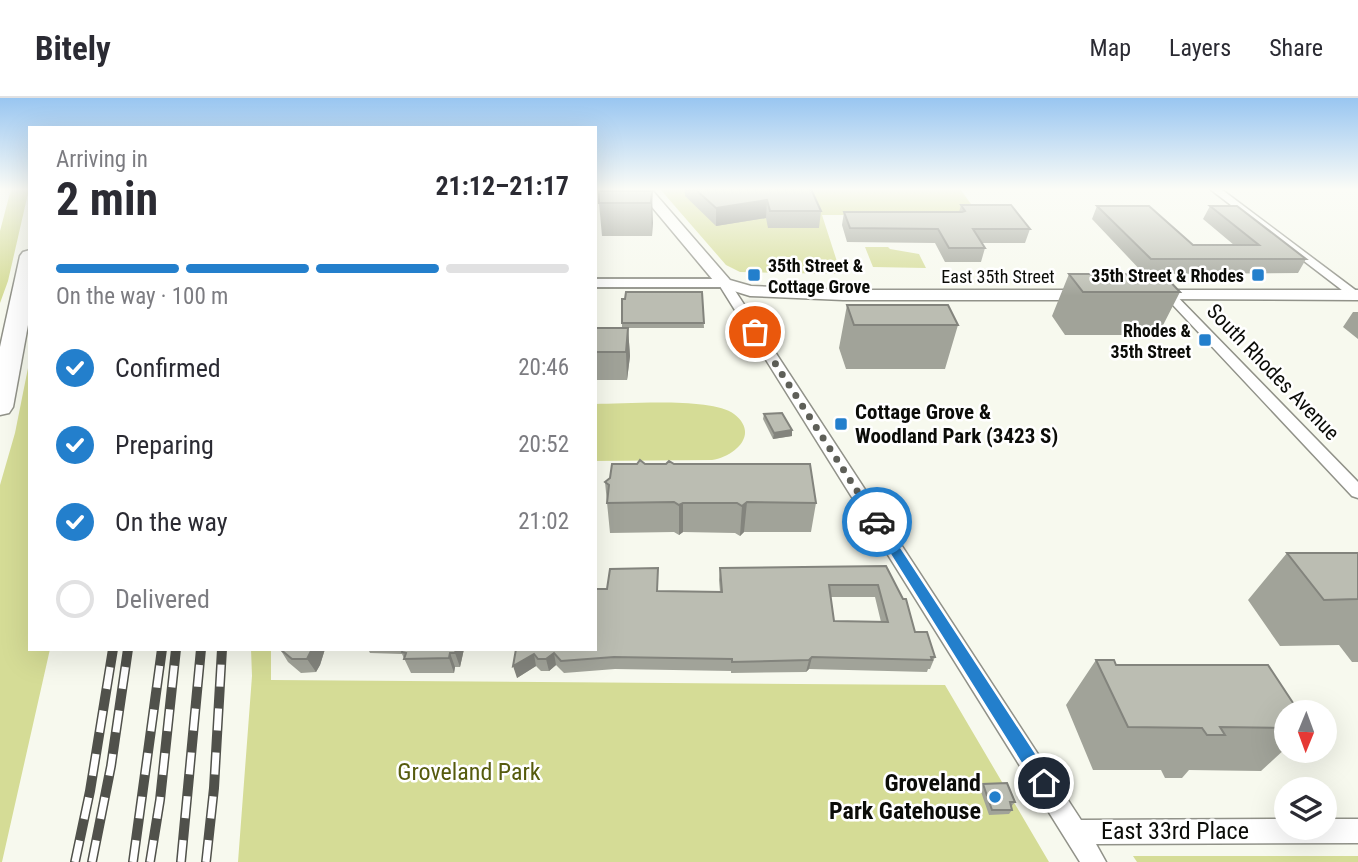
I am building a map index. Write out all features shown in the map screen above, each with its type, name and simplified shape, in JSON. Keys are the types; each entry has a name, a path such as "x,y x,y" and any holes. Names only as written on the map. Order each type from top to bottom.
{"highway":[{"path":"0,407 28,266"}],"main road":[{"path":"675,225 724,283"},
{"path":"1129,295 1156,286 1338,282 1357,291"},
{"name":"East 35th Street","path":"724,283 750,291 843,295 1102,289"},
{"path":"1156,286 1357,291"}],"street":[{"path":"1262,225 1338,282"},
{"name":"East 35th Street","path":"597,283 724,283"},
{"path":"724,283 1094,862"},
{"name":"South Rhodes Avenue","path":"1156,286 1358,492"},
{"name":"East 33rd Place","path":"1075,832 1358,831"}],"green space":[{"path":"2,225 21,225 0,303"},
{"path":"691,225 825,225 841,274 740,272 726,265"},
{"path":"865,247 888,247 919,254 926,268 873,267"},
{"path":"28,368 28,651 50,651 0,862 0,485 15,433"},
{"path":"689,403 707,405 734,414 745,429 745,436 736,449 712,460 597,461 597,404"},
{"name":"Groveland Park","path":"251,651 271,651 271,680 945,685 1049,862 238,862 252,676"},
{"path":"1133,856 1358,856 1358,862 1137,862"}],"building":[{"path":"849,225 1027,225 1030,229 973,229 985,248 949,248 938,229 850,228"},
{"path":"1116,225 1170,225 1193,245 1259,245 1233,225 1261,225 1306,259 1151,259"},
{"path":"1069,274 1163,274 1180,292 1083,292"},
{"path":"626,292 702,292 704,323 622,323 622,299 625,299"},
{"path":"847,305 948,305 958,325 854,325"},
{"path":"597,328 628,328 626,352 597,352"},
{"path":"782,413 792,430 774,433 764,414"},
{"path":"640,460 645,464 666,464 669,461 674,464 810,464 816,503 747,502 742,506 737,503 607,503 609,485 605,482 610,478 612,464 637,464"},
{"path":"1287,553 1358,553 1358,599 1324,600"},
{"path":"886,566 903,599 906,599 915,632 927,632 935,657 931,657 932,660 812,657 809,660 732,662 732,659 614,657 561,661 554,653 546,659 538,659 534,654 513,666 516,651 597,651 597,589 607,589 610,569 658,568 657,591 722,592 720,568","holes":["829,585 878,585 888,622 834,621"]},
{"path":"282,651 311,651 307,659 292,659"},
{"path":"456,651 450,653 449,658 404,659 406,653 402,652"},
{"path":"1096,660 1114,660 1116,665 1268,665 1291,700 1274,700 1274,728 1220,727 1225,735 1207,735 1202,728 1128,727"},
{"name":"Groveland Park Gatehouse","path":"1007,783 1015,802 1010,802 1012,810 992,810 983,784"}],"railway":[{"path":"75,862 90,791 113,651"},
{"path":"92,862 111,766 128,651"},
{"path":"133,862 162,651"},
{"path":"150,862 160,800 176,651"},
{"path":"181,862 201,651"},
{"path":"206,862 214,788 222,651"}],"way so far":[{"path":"755,332 877,522"}],"place":[{"name":"35th Street & Cottage Grove","path":"754,275"},
{"name":"35th Street & Rhodes","path":"1258,275"},
{"name":"Rhodes & 35th Street","path":"1205,340"},
{"name":"Cottage Grove & Woodland Park (3423 S)","path":"841,424"},
{"name":"Groveland Park Gatehouse","path":"995,797"}],"route":[{"path":"877,522 1044,783"}]}
